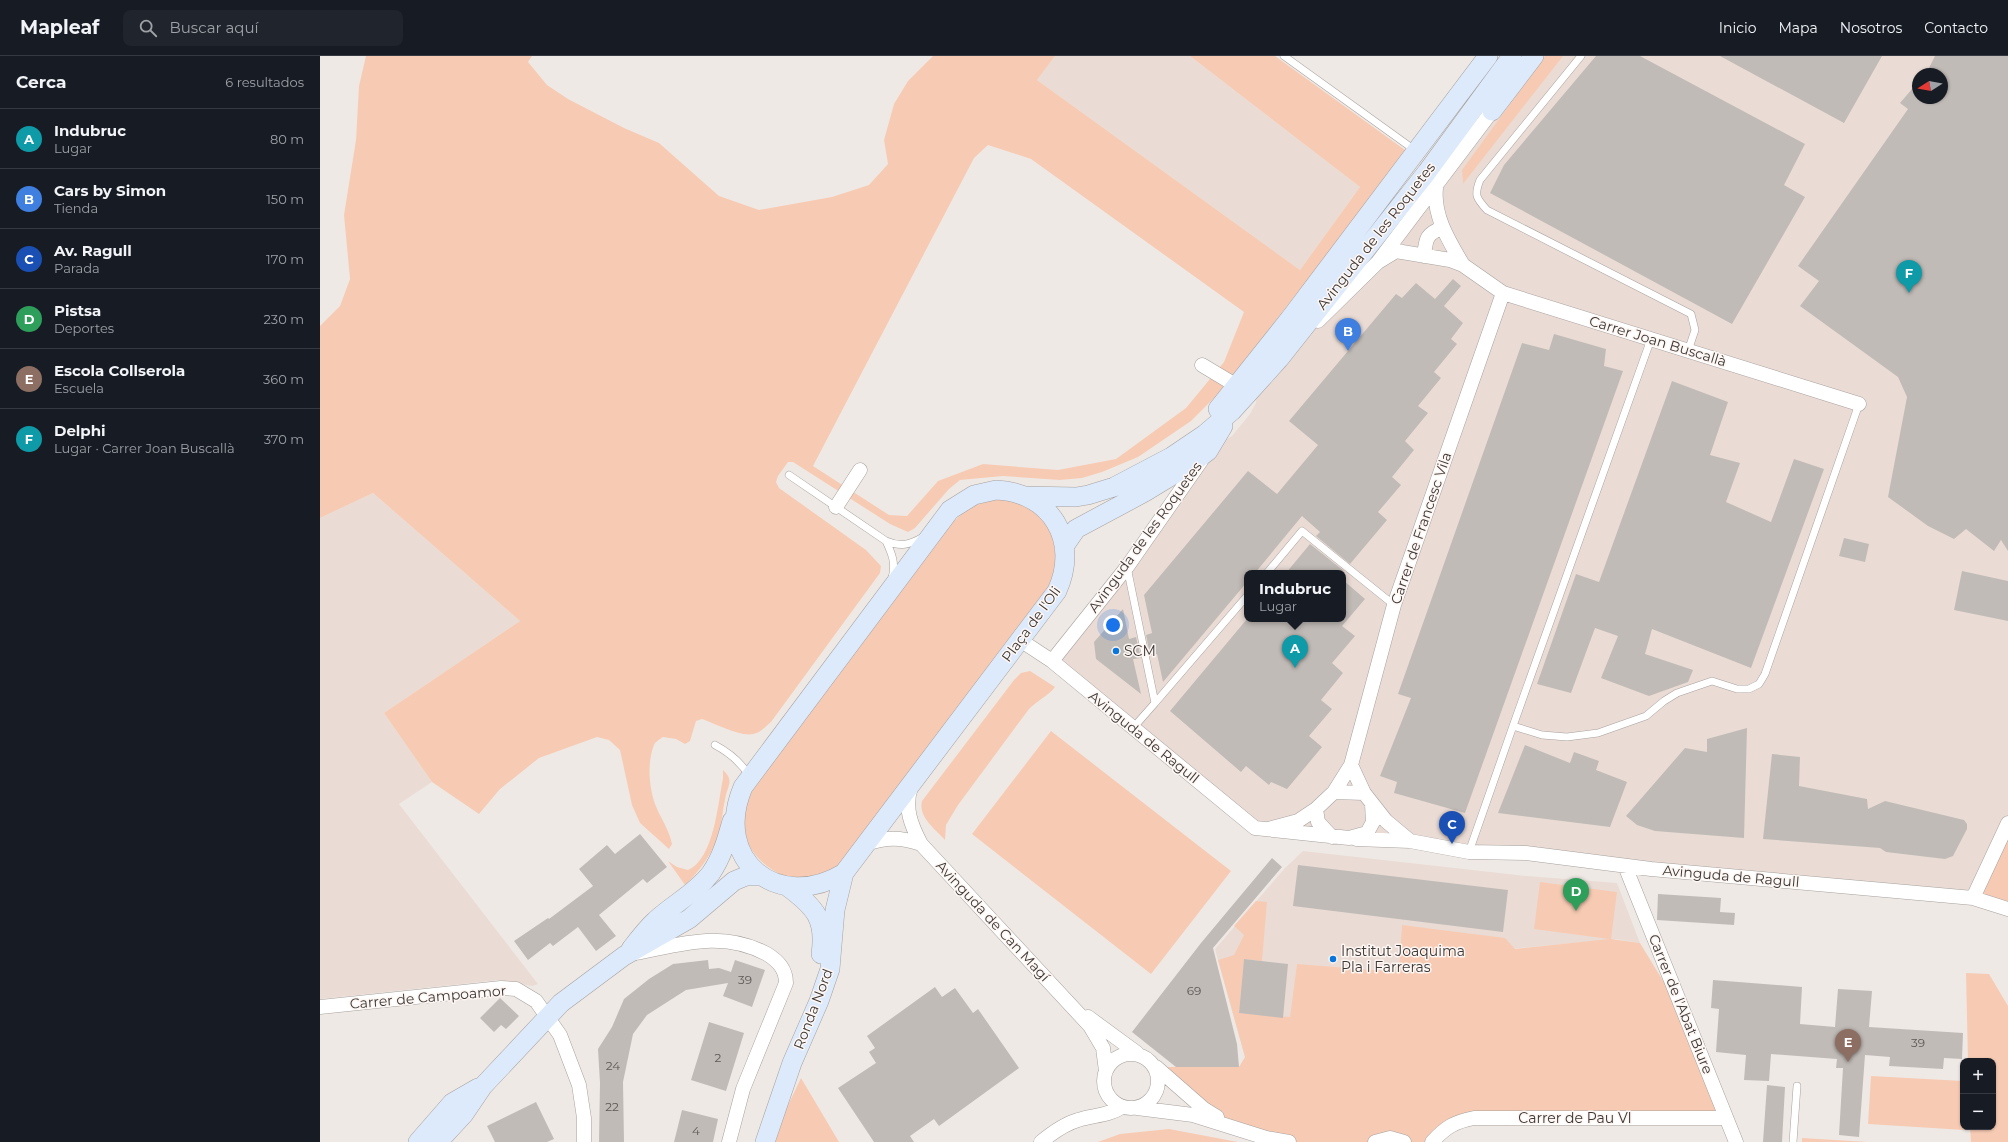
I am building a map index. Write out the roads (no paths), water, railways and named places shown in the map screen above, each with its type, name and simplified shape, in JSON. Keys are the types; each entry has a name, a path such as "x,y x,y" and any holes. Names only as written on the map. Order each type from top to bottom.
{"main road":[{"path":"1180,451 1208,422 1237,386 1488,56"},
{"name":"Avinguda de les Roquetes","path":"1025,496 1063,497 1088,495 1101,492 1146,472 1180,451 1205,434 1232,411 1279,359 1427,172 1512,56"},
{"path":"1492,111 1534,56"},
{"name":"Avinguda de les Roquetes","path":"1065,545 1076,529 1174,475 1208,451 1232,411"},
{"name":"Plaça de l'Oli","path":"996,490 1009,491 1025,496 1046,510 1054,519 1059,528 1065,545 1064,575 1057,591 844,873 826,883 802,888 788,887 761,876 750,864 739,847 735,834 734,816 739,796 750,777 950,510 974,495 996,490"},
{"path":"624,956 655,921 682,902 711,872 724,850 734,816"},
{"name":"Ronda Nord","path":"765,1142 792,1063 819,1001 830,969 835,910 844,873"},
{"path":"438,1142 464,1114 483,1086 561,1003 624,956 689,920 734,881 746,876 761,876"},
{"name":"Ronda Nord","path":"753,1142 783,1052 814,981 821,951 821,929 813,907 788,887"},
{"path":"418,1142 452,1103 483,1086"}],"street":[{"path":"1279,359 1378,262 1436,188 1492,111"},
{"name":"Carrer Joan Buscallà","path":"1436,188 1436,208 1442,228 1462,265"},
{"path":"1424,256 1426,241 1431,232 1442,228"},
{"name":"Carrer Joan Buscallà","path":"1378,262 1396,251 1450,260 1462,265 1503,293 1860,404"},
{"name":"Carrer de Francesc Vila","path":"1334,792 1351,765 1394,605 1503,293"},
{"path":"1202,365 1237,386"},
{"name":"Avinguda de les Roquetes","path":"1052,661 1127,567 1208,451"},
{"path":"836,507 860,470"},
{"name":"Avinguda de Ragull","path":"1020,640 1052,661 1255,828 1268,830"},
{"path":"1351,765 1368,798 1386,821 1410,841"},
{"name":"Avinguda de Can Magí","path":"911,786 907,804 909,816 920,844 1090,1026 1103,1048 1106,1071"},
{"path":"1268,830 1298,821 1316,810 1334,792 1368,798"},
{"path":"1350,838 1367,833 1373,822 1368,798"},
{"path":"1316,810 1318,822 1332,836"},
{"path":"1973,898 2008,823"},
{"path":"1268,830 1350,838 1410,841"},
{"path":"866,844 890,837 906,839 920,844"},
{"name":"Avinguda de Ragull","path":"1410,841 1469,852 1526,854 1625,866 1973,898 2008,909"},
{"name":"Carrer de l'Abat Biure","path":"1625,866 1736,1142"},
{"path":"624,956 708,940 734,941 758,950 778,960 786,975 786,983 743,1089 729,1142"},
{"name":"Carrer de Campoamor","path":"320,1007 501,988 516,989 536,1001 560,1035 579,1085 584,1118 584,1142"},
{"name":"Avinguda de Can Magí","path":"1065,999 1137,1053"},
{"path":"1230,1126 1204,1109 1156,1067 1149,1059 1137,1053 1127,1053 1116,1057 1111,1061 1106,1071 1104,1085 1108,1096 1113,1102 1122,1107 1193,1115 1266,1138 1289,1142"},
{"path":"1137,1108 1152,1100 1157,1091 1158,1076 1156,1067"},
{"path":"1041,1142 1055,1130 1077,1120 1114,1112 1122,1107"},
{"name":"Carrer de Pau VI","path":"1432,1142 1444,1130 1457,1121 1474,1118 1726,1118"},
{"path":"1375,1142 1390,1138 1404,1142"}],"lane":[{"path":"1284,56 1416,152"},
{"path":"1582,56 1480,180 1476,190 1478,200 1487,210 1691,314 1695,330 1688,351"},
{"path":"1469,852 1651,339"},
{"path":"1513,726 1542,736 1567,737 1598,733 1646,716 1664,701 1677,693 1712,681 1723,683 1737,689 1749,689 1759,684 1765,674 1860,404"},
{"path":"789,475 886,541 896,545 904,545 922,538 936,528"},
{"path":"1269,570 1302,531 1394,605"},
{"path":"886,541 893,555 895,566 888,593"},
{"path":"1127,567 1155,703"},
{"path":"1133,728 1244,599"},
{"path":"715,745 730,753 745,768 750,777"},
{"path":"1793,1142 1797,1086"}],"place":[{"name":"Delphi","path":"1909,293"},
{"name":"Cars by Simon","path":"1348,351"},
{"name":"SCM","path":"1116,651"},
{"name":"Indubruc","path":"1295,668"},
{"name":"Av. Ragull","path":"1452,844"},
{"name":"Pistsa","path":"1576,911"},
{"name":"Institut Joaquima Pla i Farreras","path":"1333,959"},
{"name":"Escola Collserola","path":"1848,1062"}]}
